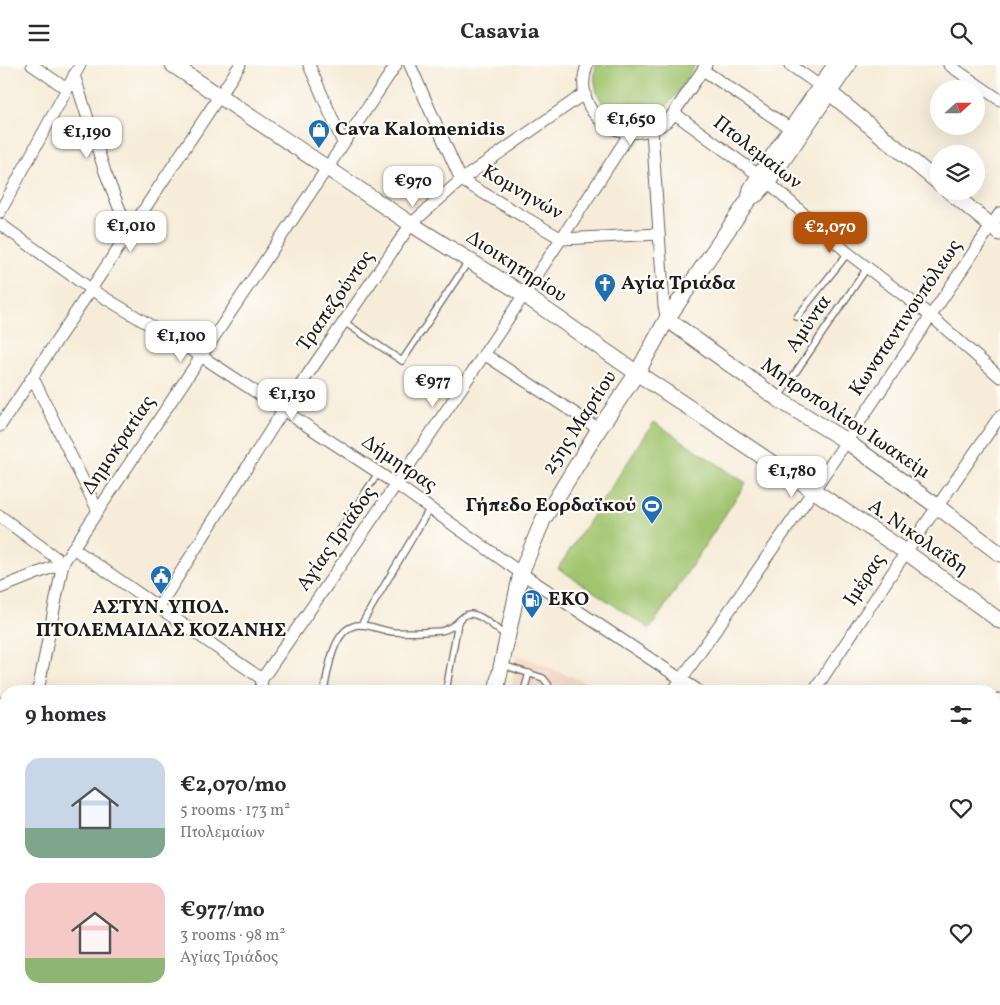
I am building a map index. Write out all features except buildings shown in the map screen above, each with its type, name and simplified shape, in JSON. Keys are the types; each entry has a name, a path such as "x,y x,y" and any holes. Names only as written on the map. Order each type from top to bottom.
{"street":[{"path":"32,65 67,89"},
{"name":"Διοικητηρίου","path":"173,65 411,225 524,293 637,373"},
{"path":"1,422 92,290 240,65"},
{"path":"309,65 343,143"},
{"name":"Δημοκρατίας","path":"39,685 63,563 396,65"},
{"name":"Κομνηνών","path":"410,65 461,179 562,239 659,233"},
{"path":"587,65 584,75 585,93 590,108 601,121 615,130 640,133 662,125 674,113 704,67 791,129"},
{"path":"790,65 825,89 930,176"},
{"name":"25ης Μαρτίου","path":"497,685 521,573 543,520 598,429 637,373 667,319 749,199 751,189 763,179 825,89 835,65"},
{"name":"25ης Μαρτίου","path":"763,179 791,129 848,65"},
{"path":"949,65 1000,100"},
{"path":"0,212 77,70"},
{"path":"77,70 105,172 129,233"},
{"name":"Τραπεζούντος","path":"158,608 284,409 411,225 461,179 585,93"},
{"name":"Πτολεμαίων","path":"674,113 763,179 848,253 930,316 1000,377"},
{"path":"652,130 667,319"},
{"name":"Αγίας Τριάδος","path":"262,679 397,485 562,239 630,133"},
{"path":"960,200 996,229"},
{"name":"Κωνσταντινουπόλεως","path":"677,685 813,491 930,316 996,229 1000,213"},
{"name":"Δήμητρας","path":"0,224 92,290 284,409 397,485 521,573 690,685"},
{"name":"Μητροπολίτου Ιωακείμ","path":"667,319 778,399 846,441 938,507 1000,555"},
{"path":"484,354 598,429"},
{"name":"Α. Νικολαΐδη","path":"637,373 906,552 1000,621"},
{"path":"33,378 98,511"},
{"name":"Ιμέρας","path":"818,685 906,552 1000,416"},
{"path":"0,516 63,563"},
{"path":"73,548 262,679 262,685"},
{"path":"0,588 63,563"}],"lane":[{"path":"797,317 848,253"},
{"path":"344,322 402,361 470,261"},
{"name":"Αμύντα","path":"778,399 867,268"},
{"path":"333,540 378,472"},
{"path":"361,625 430,508"},
{"path":"325,685 333,652 341,633 350,626 361,625 394,632 441,631 449,629 467,614 474,613 507,637"},
{"path":"447,685 458,622"},
{"path":"501,665 545,679 548,685"},
{"path":"526,685 529,673"}],"shaded area":[{"path":"517,654 591,685 512,685"}],"green space":[{"path":"596,65 695,65 667,106 654,116 635,119 624,118 615,114 602,102 595,85"},
{"name":"Γήπεδο Εορδαϊκού","path":"654,422 746,483 650,629 558,568"}],"place":[{"name":"Cava Kalomenidis","path":"319,149"},
{"name":"Αγία Τριάδα","path":"605,303"},
{"name":"Γήπεδο Εορδαϊκού","path":"652,525"},
{"name":"ΑΣΤΥΝ. ΥΠΟΔ. ΠΤΟΛΕΜΑΙΔΑΣ ΚΟΖΑΝΗΣ","path":"161,595"},
{"name":"EKO","path":"532,619"}]}
